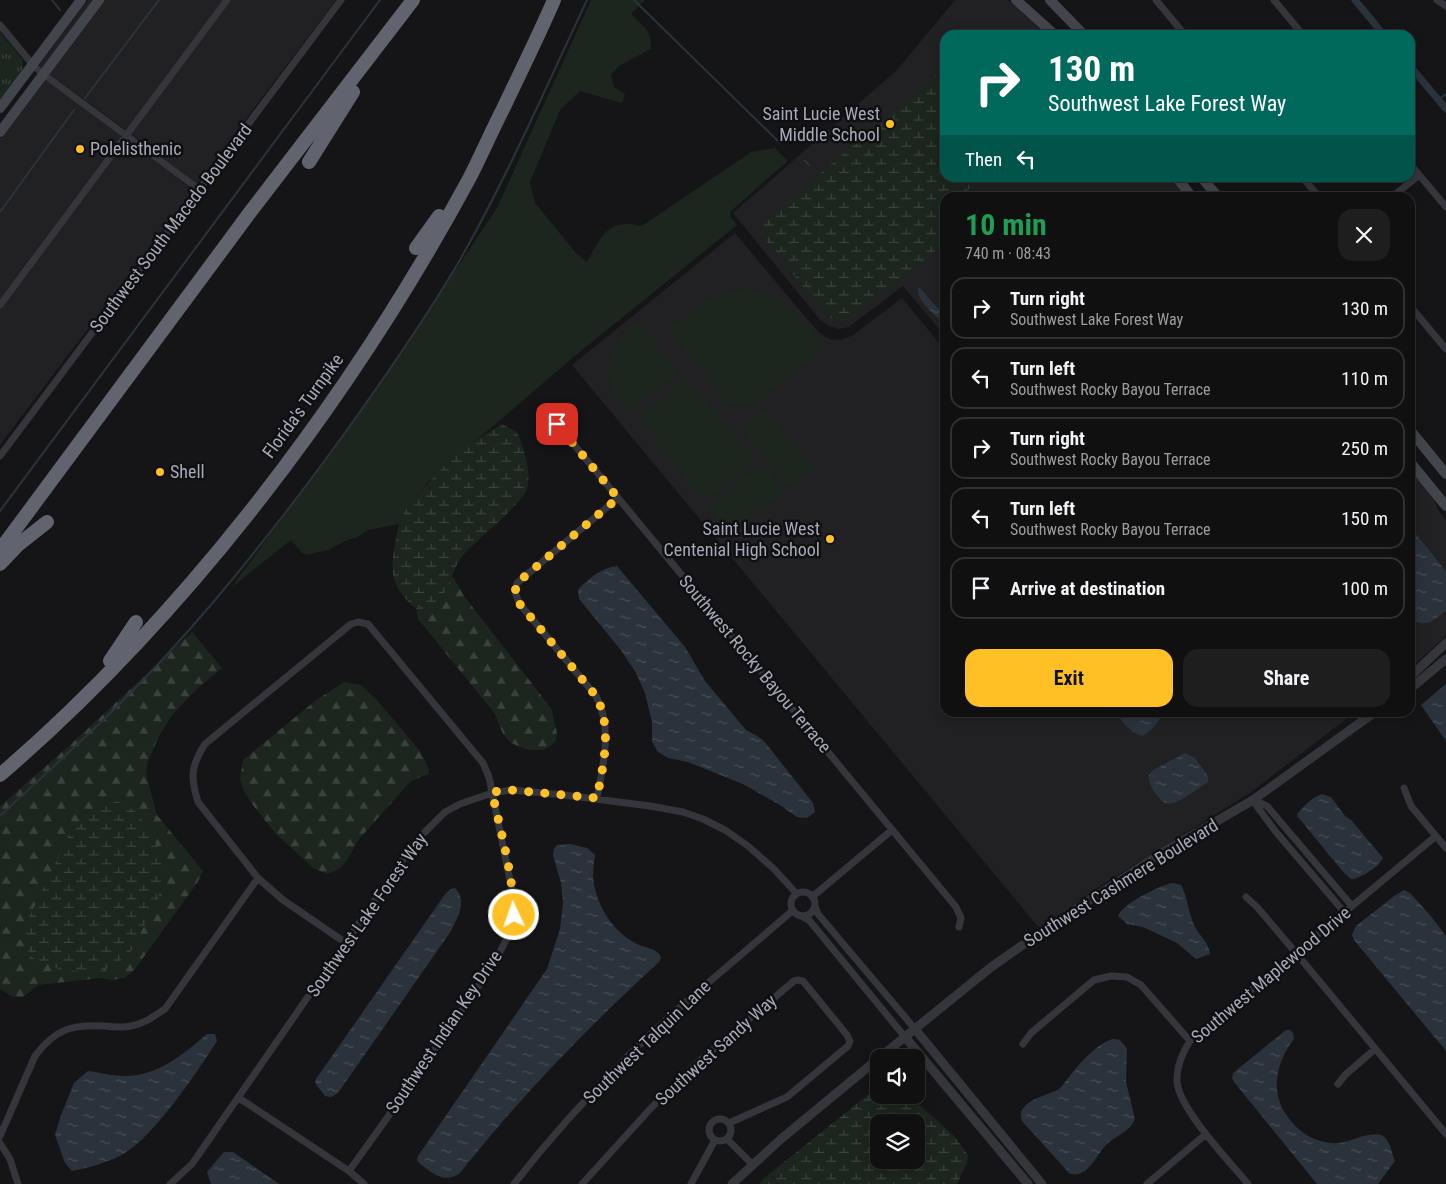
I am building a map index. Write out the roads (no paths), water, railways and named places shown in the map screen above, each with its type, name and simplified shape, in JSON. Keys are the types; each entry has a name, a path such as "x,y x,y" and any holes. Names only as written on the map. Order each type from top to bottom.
{"highway":[{"path":"0,550 250,211 413,0"},
{"name":"Florida's Turnpike","path":"0,775 107,675 210,560 271,484 338,392 423,260 470,177 554,0"},
{"path":"310,162 396,23"},
{"path":"416,248 484,148"},
{"path":"0,564 18,545 47,522"},
{"path":"76,705 106,667 136,622"}],"main road":[{"path":"0,108 81,0"},
{"path":"0,132 98,0"},
{"path":"1016,0 1049,30"},
{"path":"1050,0 1079,30"},
{"path":"1180,182 1188,192"},
{"path":"1205,182 1214,192"},
{"path":"1415,436 1446,474"},
{"path":"1415,468 1446,506"}],"street":[{"path":"0,305 227,0"},
{"name":"Southwest South Macedo Boulevard","path":"0,456 341,0"},
{"path":"1156,0 1181,30"},
{"path":"1274,0 1299,30"},
{"path":"1437,0 1446,6"},
{"path":"0,25 33,65 43,74 200,190"},
{"path":"1415,170 1446,208"},
{"path":"1415,178 1419,175"},
{"path":"1306,182 1315,192"},
{"path":"1398,192 1410,182"},
{"path":"1415,312 1446,350"},
{"name":"Southwest Rocky Bayou Terrace","path":"540,419 557,424 956,907 960,918 959,927"},
{"path":"597,798 605,756 603,709 596,696 519,603 515,592 517,583 618,498"},
{"name":"Southwest Indian Key Drive","path":"346,942 283,900 258,878 198,802 192,772 196,757 205,744 351,624 358,622 368,624 474,750 482,763 489,777 513,895 514,915 506,940 489,970 348,1171"},
{"path":"1415,672 1446,643"},
{"path":"1415,685 1446,659"},
{"name":"Southwest Cashmere Boulevard","path":"890,1049 990,968 1047,928 1162,854 1253,800 1368,717"},
{"path":"1404,788 1411,806 1446,848"},
{"name":"Southwest Lake Forest Way","path":"170,1184 192,1164 406,856 432,824 445,812 460,804 492,792 511,790 597,798 683,812 725,830 748,846 774,869 796,894"},
{"path":"1253,800 1267,806 1352,906"},
{"path":"1253,800 1276,832 1345,912"},
{"path":"812,897 892,830"},
{"name":"Southwest Maplewood Drive","path":"1248,1184 1188,1111 1177,1082 1179,1060 1190,1041 1436,836"},
{"path":"0,1136 35,1056 42,1046 54,1035 66,1029 138,1025 152,1018 165,1008 258,878"},
{"path":"1028,1184 904,1037 809,920 792,911 790,903 796,894 807,892 812,897 818,914 1042,1184"},
{"path":"1246,897 1257,906 1446,1134"},
{"path":"804,917 811,913 815,907"},
{"name":"Southwest Talquin Lane","path":"514,1184 542,1149 628,1056 792,911"},
{"path":"845,964 847,957 852,955"},
{"path":"1023,1044 1031,1033 1094,980 1111,976 1127,977 1141,985 1190,1041"},
{"name":"Southwest Sandy Way","path":"582,1184 618,1142 696,1064 794,981 803,982 848,1035 850,1041 848,1046 786,1097 729,1123"},
{"path":"1338,1084 1375,1049"},
{"name":"Southwest Cashmere Boulevard","path":"732,1184 752,1164 870,1066"},
{"path":"239,1098 348,1171 364,1184"},
{"path":"720,1118 729,1123 732,1132 727,1139 715,1140 709,1133 711,1122 720,1118"},
{"path":"1148,1184 1206,1134"},
{"path":"727,1139 752,1164"},
{"path":"691,1184 715,1140"},
{"path":"0,1143 10,1159 18,1184"}],"water":[{"path":"918,288 920,288 940,311 940,320 926,306 918,292"},
{"path":"1415,533 1446,571 1446,610 1429,622 1420,623 1415,621"},
{"path":"617,566 685,647 705,681 746,730 764,741 813,803 815,812 807,818 797,817 743,784 688,762 668,758 657,751 652,741 652,722 645,693 635,671 620,649 579,599 578,590 586,581 601,571"},
{"path":"1446,684 1446,741 1421,705"},
{"path":"1119,717 1160,717 1157,723 1143,736 1138,735"},
{"path":"1185,753 1195,758 1208,776 1208,782 1177,802 1168,804 1160,799 1153,789 1149,775 1153,770"},
{"path":"1322,794 1331,797 1345,816 1351,820 1383,858 1374,868 1354,879 1351,879 1344,873 1298,817 1297,814 1305,805"},
{"path":"570,844 587,848 595,855 594,885 601,905 612,923 627,938 638,945 654,950 661,958 530,1090 460,1173 444,1178 420,1164 417,1160 418,1156 547,969 560,929 563,902 561,883 553,855 554,849 557,845"},
{"path":"1173,883 1181,885 1193,922 1208,946 1210,954 1196,959 1177,943 1143,927 1127,924 1118,916 1126,906 1142,896 1159,887"},
{"path":"455,888 461,898 461,904 451,931 338,1093 331,1097 325,1096 315,1083 316,1079 446,893"},
{"path":"1404,890 1410,893 1446,936 1446,1051 1354,940 1352,935 1356,926"},
{"path":"1286,1030 1290,1030 1293,1033 1294,1039 1282,1059 1277,1079 1277,1090 1283,1110 1298,1129 1320,1141 1338,1143 1375,1134 1387,1139 1395,1161 1378,1184 1317,1184 1234,1082 1232,1078 1233,1073"},
{"path":"207,1034 215,1034 217,1041 174,1103 148,1134 135,1146 118,1157 72,1171 65,1163 55,1135 74,1083 88,1071 123,1076 147,1073 158,1069 179,1057"},
{"path":"1113,1039 1120,1040 1127,1049 1126,1082 1135,1119 1126,1131 1106,1145 1087,1169 1077,1174 1070,1174 1022,1121 1021,1114 1027,1104 1033,1100 1059,1089 1089,1055 1100,1045"},
{"path":"224,1152 233,1152 279,1184 211,1184 207,1172"}],"waterway":[{"path":"52,0 60,10"},
{"path":"85,98 159,0"},
{"path":"0,511 380,0"},
{"path":"0,816 110,714 172,649 262,542 347,430 431,307 475,233 509,167 587,0"},
{"path":"634,0 780,143"},
{"path":"1355,0 1380,30"},
{"path":"1415,72 1446,109"},
{"path":"1438,100 1446,94"},
{"path":"0,212 74,110"},
{"path":"805,161 809,165"}],"place":[{"name":"Saint Lucie West Middle School","path":"890,124"},
{"name":"Polelisthenic","path":"80,149"},
{"name":"Shell","path":"160,472"},
{"name":"Saint Lucie West Centenial High School","path":"830,539"}]}
